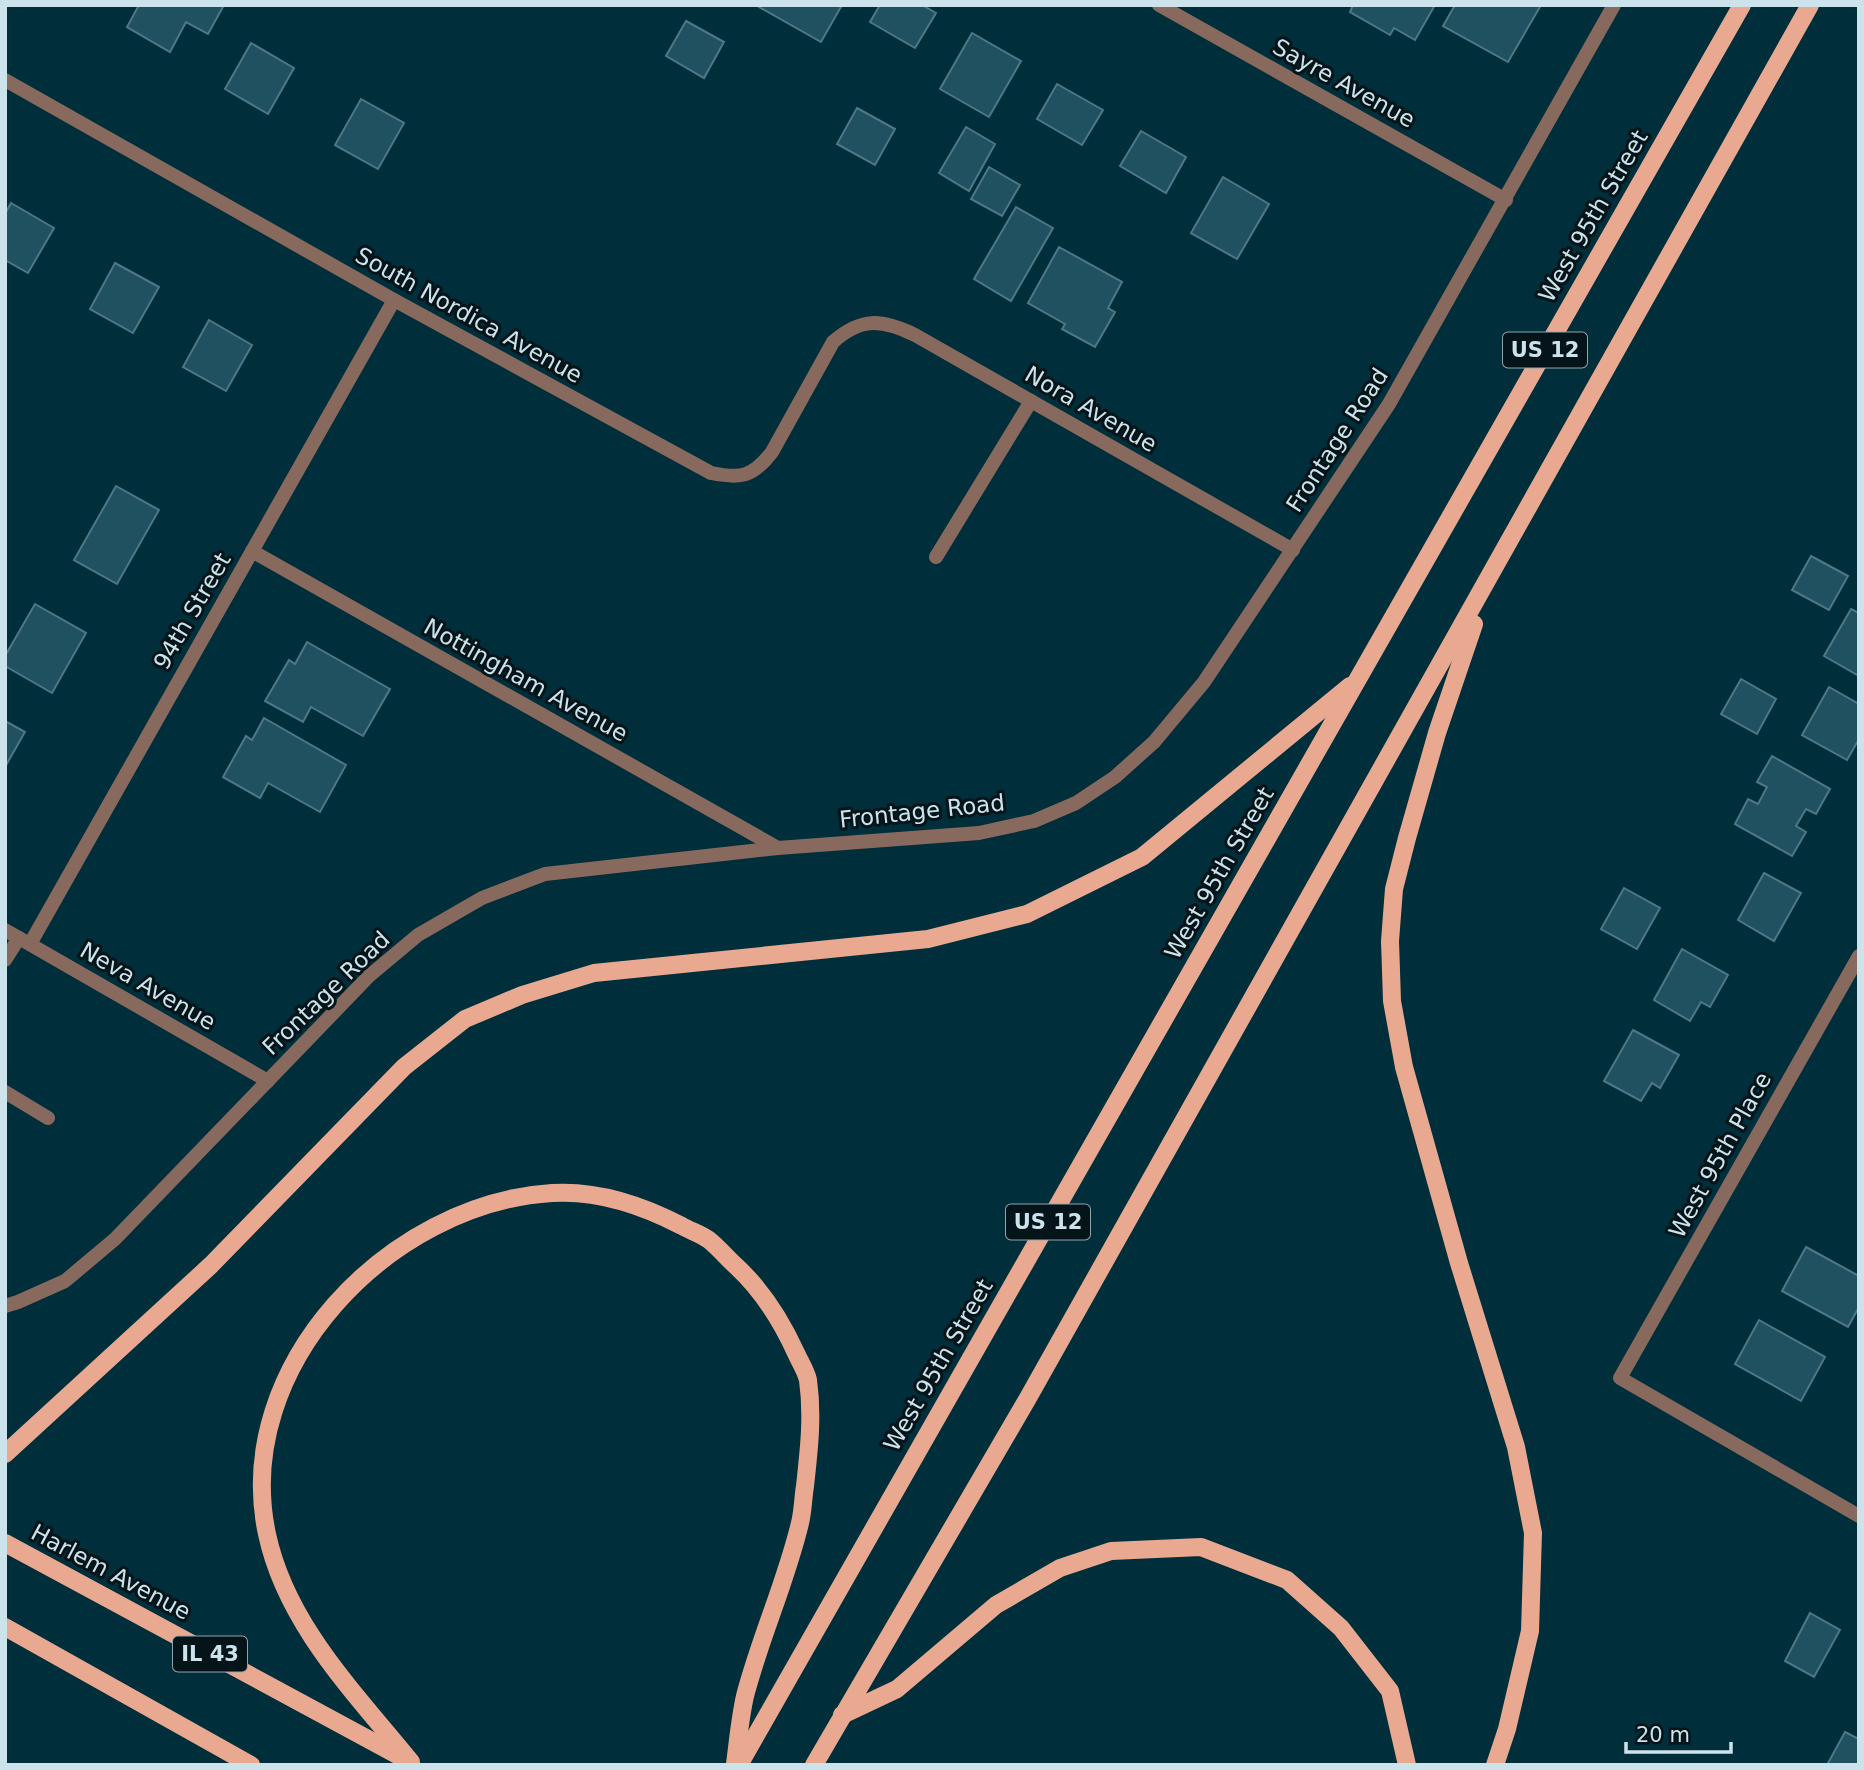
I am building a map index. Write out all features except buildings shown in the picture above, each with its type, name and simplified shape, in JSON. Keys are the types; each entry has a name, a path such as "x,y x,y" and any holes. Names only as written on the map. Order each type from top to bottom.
{"main road":[{"name":"West 95th Street","path":"737,1765 1742,5"},
{"name":"US 12","path":"814,1765 1028,1398 1810,5"},
{"path":"1488,581 1437,733 1407,838 1394,889 1390,941 1392,1001 1404,1067 1459,1263 1516,1447 1533,1533 1530,1631 1507,1729 1495,1765"},
{"path":"5,1454 211,1265 404,1067 465,1019 522,995 594,973 928,939 1027,914 1142,858 1358,680"},
{"path":"413,1763 318,1649 280,1576 267,1535 262,1495 265,1446 277,1400 296,1360 314,1331 342,1297 393,1251 443,1222 493,1202 554,1193 608,1197 649,1209 707,1239 748,1277 780,1319 807,1376 811,1431 800,1521 744,1698 737,1765"},
{"name":"Harlem Avenue","path":"5,1543 413,1763"},
{"path":"842,1715 897,1689 996,1605 1060,1568 1111,1551 1201,1547 1287,1580 1341,1628 1390,1691 1407,1765"},
{"path":"5,1627 251,1765"}],"street":[{"name":"Sayre Avenue","path":"1159,5 1506,200"},
{"name":"Frontage Road","path":"5,1306 65,1281 115,1239 369,976 418,935 482,898 545,874 778,848 979,833 1034,821 1076,803 1115,777 1154,742 1204,682 1389,404 1506,200 1611,6"},
{"name":"South Nordica Avenue","path":"5,80 394,300 711,473 727,476 751,473 763,465 833,342 847,329 861,324"},
{"name":"94th Street","path":"5,960 24,941 252,551 394,300"},
{"name":"Nora Avenue","path":"861,324 880,323 895,326 1293,550"},
{"path":"936,557 1031,401"},
{"name":"Nottingham Avenue","path":"252,551 778,848"},
{"name":"Neva Avenue","path":"5,930 268,1081"},
{"name":"West 95th Place","path":"1859,956 1620,1378 1859,1516"},
{"path":"5,1092 48,1118"}]}
